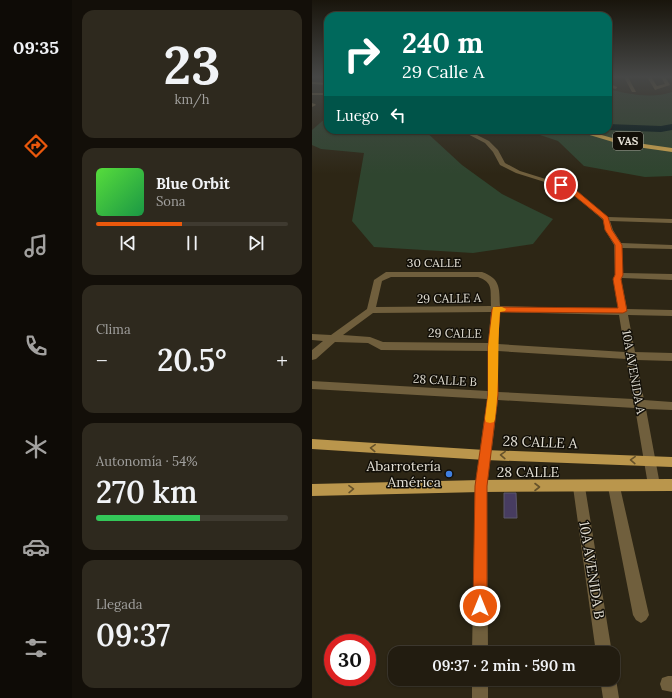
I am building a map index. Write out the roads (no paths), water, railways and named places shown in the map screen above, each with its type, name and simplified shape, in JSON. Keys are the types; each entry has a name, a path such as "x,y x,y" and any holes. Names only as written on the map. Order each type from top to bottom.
{"highway":[{"name":"VAS","path":"590,134 623,143 672,149"},
{"name":"VAS","path":"601,134 632,142 672,149"}],"main road":[{"name":"28 CALLE A","path":"312,444 485,455 672,462"},
{"name":"28 CALLE","path":"312,490 481,486 614,487 672,485"}],"street":[{"path":"471,134 487,142 496,151 502,164 518,172 569,188 606,218 672,221"},
{"name":"10A AVENIDA A","path":"606,218 609,230 618,245 619,275 617,279 654,485"},
{"path":"618,245 672,247"},
{"name":"30 CALLE","path":"371,310 378,280 389,274 479,274 490,278 494,284 496,309"},
{"path":"619,275 672,277"},
{"path":"480,646 481,486 493,395 493,347 496,309"},
{"name":"29 CALLE A","path":"371,310 496,309 672,313"},
{"path":"312,356 371,310"},
{"name":"29 CALLE","path":"312,337 370,340 381,346 493,347 631,356 672,357"},
{"name":"28 CALLE B","path":"312,385 672,406"},
{"name":"10A AVENIDA B","path":"579,486 603,646"},
{"path":"614,487 641,615"},
{"path":"480,686 480,698"},
{"path":"609,686 611,698"}],"waterway":[{"path":"612,127 661,129 672,127"}],"place":[{"name":"Abarrotería América","path":"449,474"}]}
